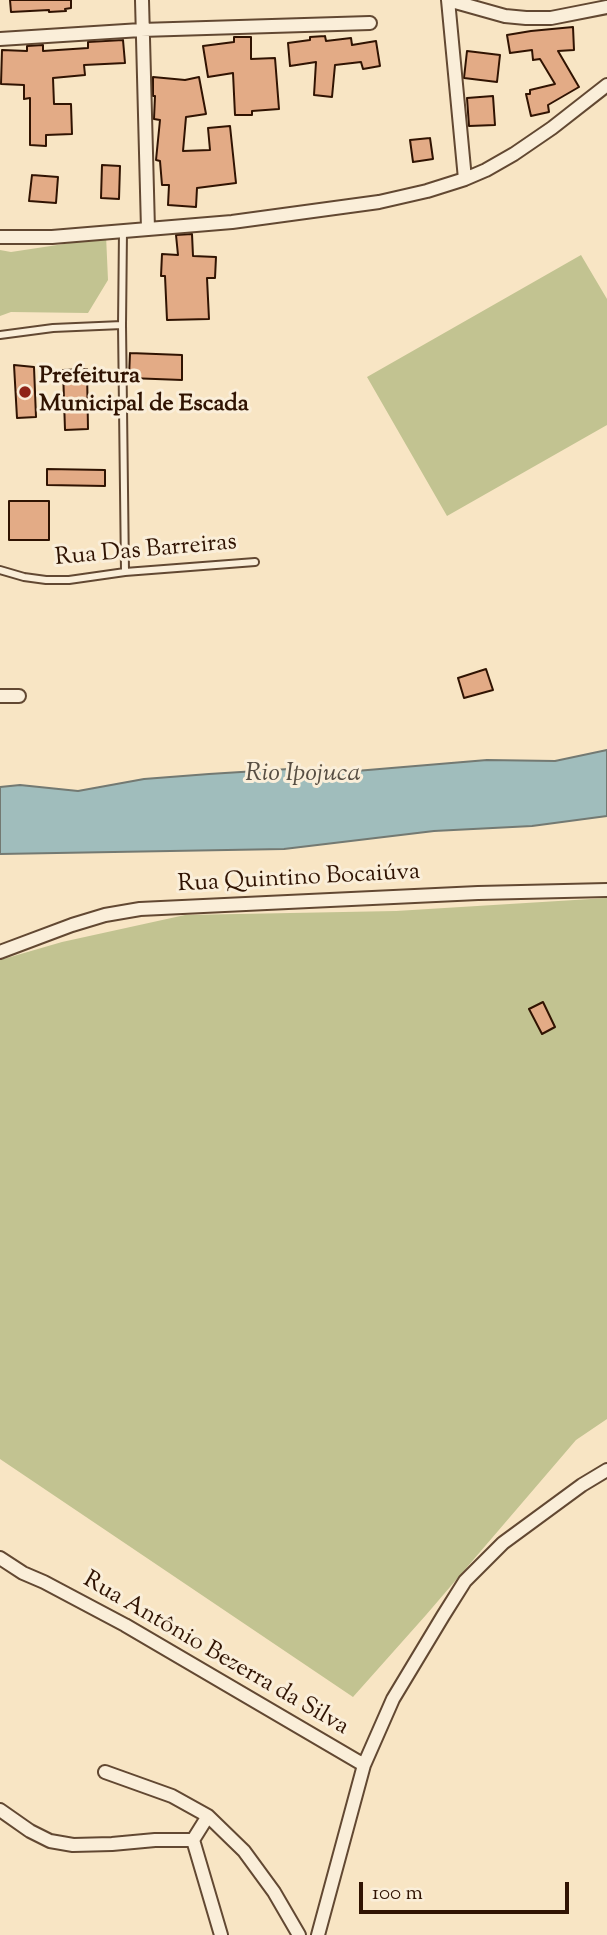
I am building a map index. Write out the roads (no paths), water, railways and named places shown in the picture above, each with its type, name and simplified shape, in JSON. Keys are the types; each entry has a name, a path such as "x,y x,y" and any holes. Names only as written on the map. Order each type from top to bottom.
{"street":[{"path":"142,0 148,229"},
{"path":"465,179 448,0 505,16 526,18 551,18 607,7"},
{"path":"0,39 141,30 370,23"},
{"path":"0,237 52,237 232,222 379,202 427,191 465,179 514,154 607,85"},
{"path":"0,696 19,696"},
{"name":"Rua Quintino Bocaiúva","path":"0,952 72,925 105,915 141,909 451,894 607,890"},
{"path":"318,1935 364,1765 393,1699 465,1581 503,1543 607,1470"},
{"name":"Rua Antônio Bezerra da Silva","path":"0,1558 23,1573 125,1625 364,1765"},
{"path":"105,1772 172,1796 208,1816 244,1851 274,1892 299,1935"},
{"path":"0,1810 50,1841 73,1846 155,1839 193,1840"},
{"path":"208,1816 193,1840 221,1935"}],"lane":[{"path":"122,231 125,572"},
{"path":"0,335 53,328 122,325"},
{"name":"Rua Das Barreiras","path":"0,570 24,577 69,580 125,572 254,562"}],"water":[{"name":"Rio Ipojuca","path":"607,750 607,816 532,826 434,831 284,849 0,854 0,787 20,785 78,791 144,779 209,774 289,769 332,773 487,760 555,761"}],"place":[{"name":"Prefeitura Municipal de Escada","path":"25,392"}]}
